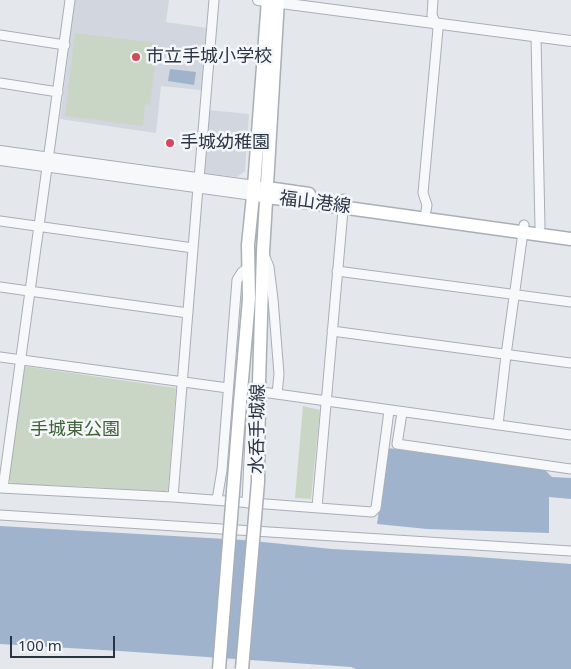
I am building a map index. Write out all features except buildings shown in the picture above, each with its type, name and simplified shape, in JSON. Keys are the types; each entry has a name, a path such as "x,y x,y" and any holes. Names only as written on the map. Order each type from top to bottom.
{"main road":[{"path":"254,190 270,1"},
{"name":"福山港線","path":"267,192 270,1"},
{"name":"福山港線","path":"254,190 524,229 540,227 571,230"},
{"name":"水呑手城線","path":"219,669 249,299 248,244 254,190"},
{"name":"水呑手城線","path":"242,669 258,482 263,252 267,192"},
{"name":"福山港線","path":"343,203 426,211 571,238"}],"street":[{"path":"70,0 40,227 1,488 173,497 372,512 376,508 389,411"},
{"path":"173,497 214,0"},
{"path":"426,211 427,205 423,193 438,29 432,15 433,0"},
{"path":"270,1 536,37 571,40"},
{"path":"0,35 65,45"},
{"path":"536,37 540,227"},
{"path":"0,83 58,92"},
{"path":"0,152 48,162 254,190"},
{"path":"0,160 48,162"},
{"path":"317,507 343,203"},
{"path":"0,222 193,248"},
{"path":"498,425 524,229"},
{"path":"263,252 269,267 273,298 279,374 277,394"},
{"path":"217,500 222,470 238,280 242,272 248,268"},
{"path":"337,271 571,302"},
{"path":"0,287 188,313"},
{"path":"332,331 571,363"},
{"path":"0,357 228,388"},
{"path":"246,503 252,396 255,391 402,413 571,435"},
{"path":"402,413 397,444 571,469"},
{"path":"0,515 571,550"}],"shaded area":[{"name":"市立手城小学校","path":"75,0 169,0 166,22 207,28 201,90 161,86 156,133 60,119"},
{"path":"208,110 249,114 245,171 237,177 203,173"}],"green space":[{"path":"75,33 158,43 150,105 145,104 143,126 65,116"},
{"name":"手城東公園","path":"23,366 176,388 168,490 165,492 13,484 8,480"},
{"path":"303,406 320,410 311,499 295,498"}],"water":[{"path":"170,69 196,72 194,85 168,81"},
{"path":"388,448 545,470 552,477 571,478 571,499 549,497 549,533 427,529 377,524"},
{"path":"0,526 243,540 332,549 571,564 571,669 356,669 351,667 0,644"}],"place":[{"name":"市立手城小学校","path":"136,57"},
{"name":"手城幼稚園","path":"170,143"}]}
